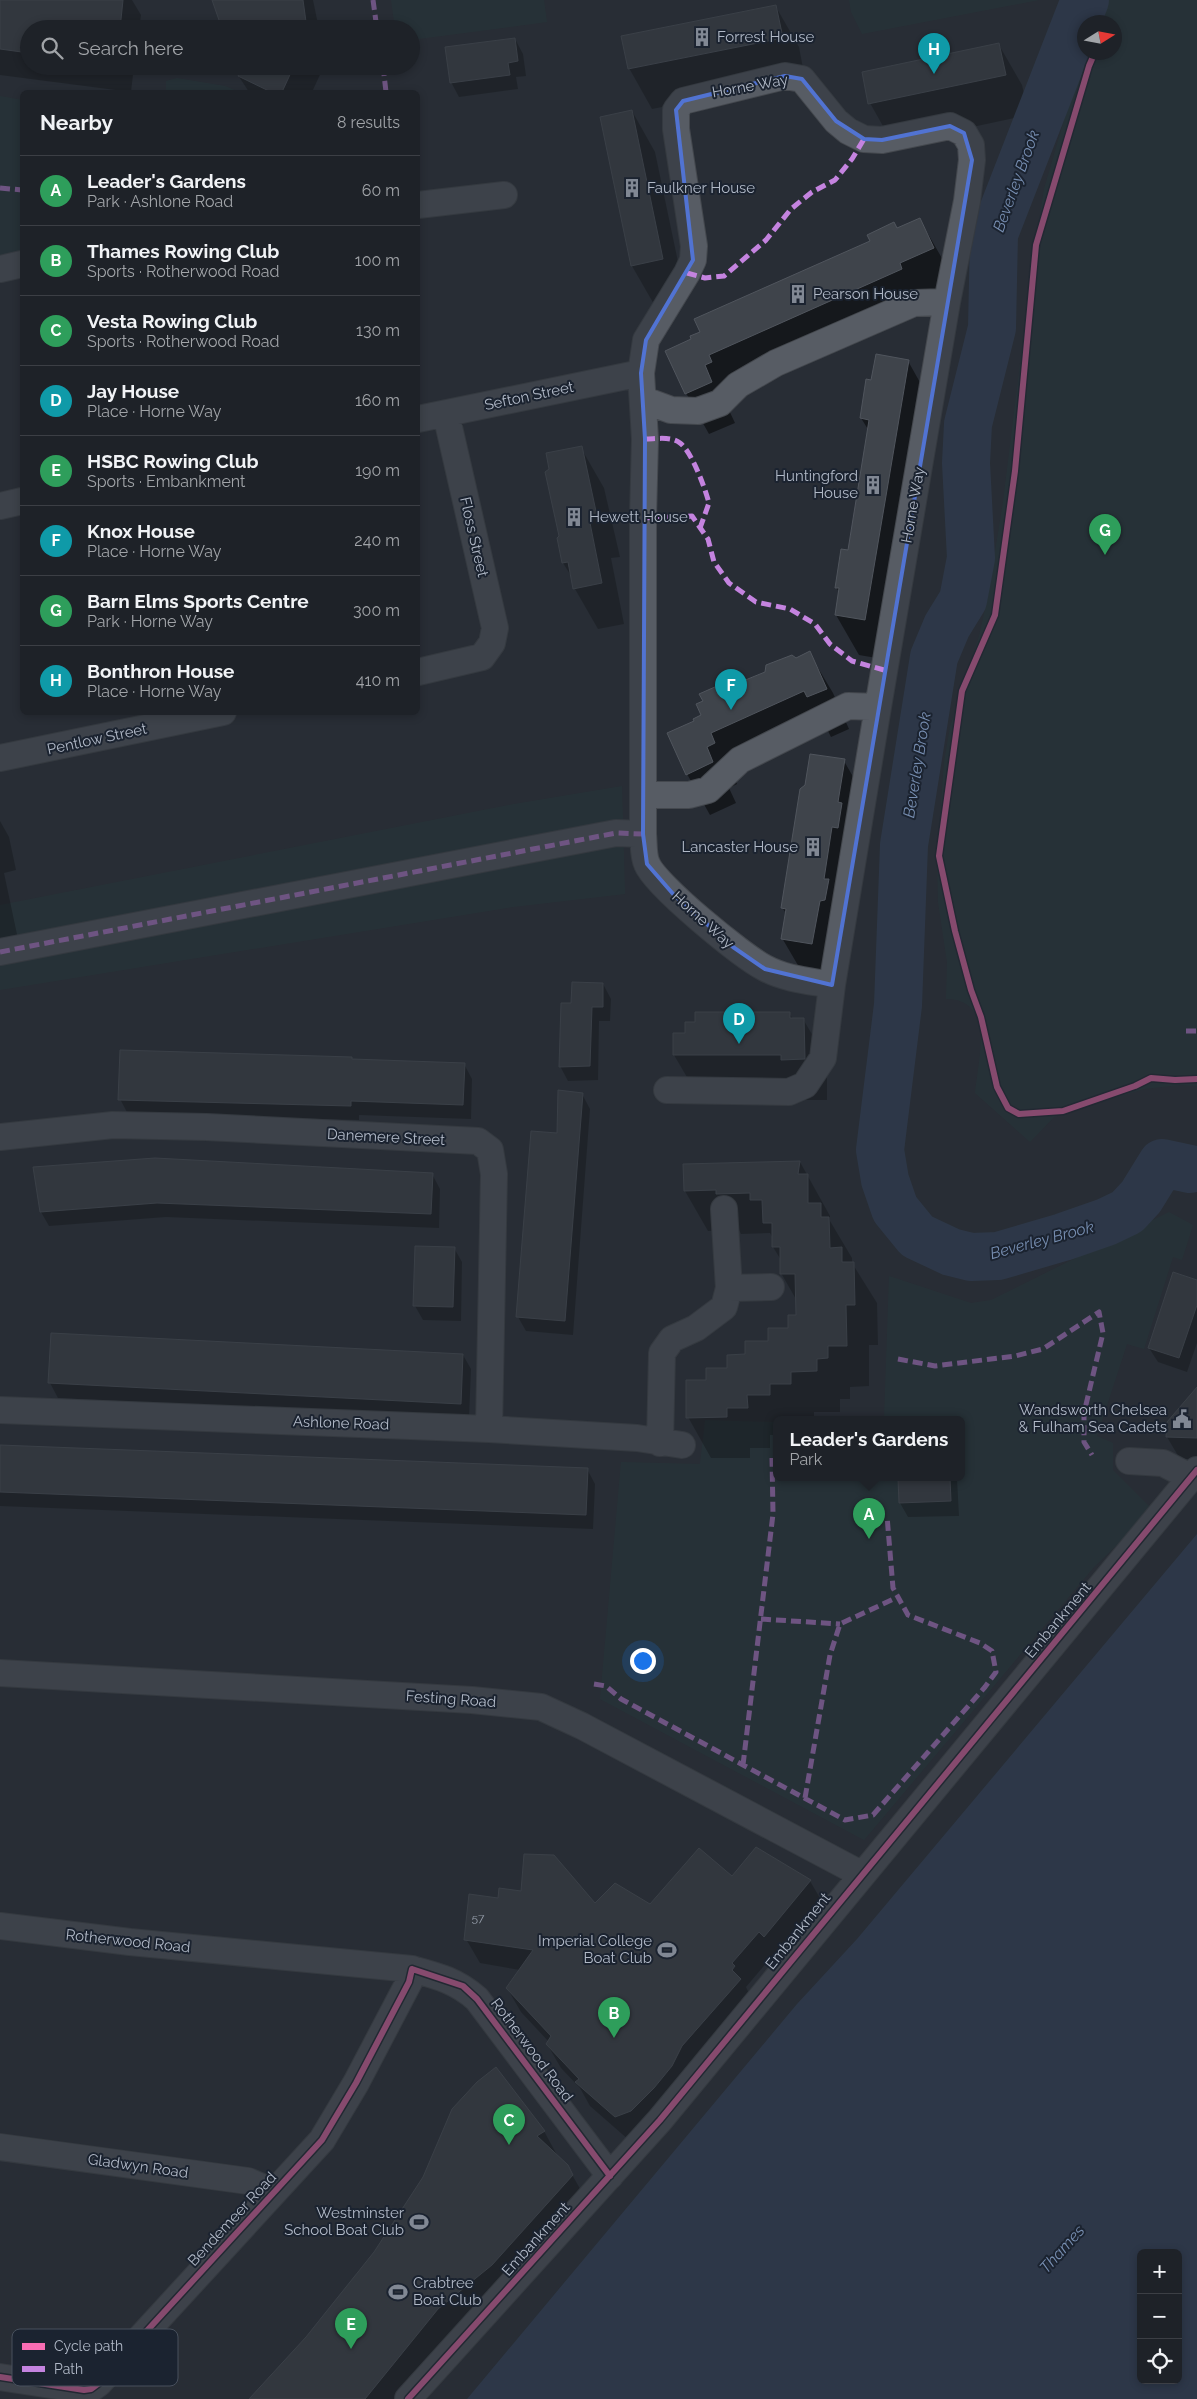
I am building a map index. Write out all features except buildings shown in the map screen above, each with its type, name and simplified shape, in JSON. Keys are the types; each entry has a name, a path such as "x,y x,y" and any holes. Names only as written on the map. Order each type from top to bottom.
{"street":[{"name":"Horne Way","path":"667,1090 789,1092 806,1085 822,1058 832,985 878,707 947,302 967,201 972,160 971,145 964,133 950,126 882,140 864,139 848,131 836,120 802,79 786,76 683,100 676,110 676,129 694,246 693,260 646,340 641,373 644,400 643,834 646,864 674,895 732,947 766,969 796,979 832,985"},
{"path":"420,205 504,195"},
{"path":"0,269 20,264"},
{"path":"644,400 671,410 698,410 713,406 720,403 738,384 776,363 853,328 914,303 947,302"},
{"name":"Sefton Street","path":"420,419 641,373"},
{"name":"Floss Street","path":"420,672 482,657 492,643 495,628 446,414"},
{"path":"0,506 20,501"},
{"path":"643,795 689,795 708,790 740,760 848,706 878,707"},
{"name":"Pentlow Street","path":"0,758 208,715"},
{"path":"0,952 616,834 643,834"},
{"name":"Danemere Street","path":"0,1136 114,1125 206,1127 478,1141 490,1150 494,1174 489,1429"},
{"path":"724,1209 729,1288 771,1287"},
{"name":"Ashlone Road","path":"0,1410 489,1429 637,1438 671,1444 662,1353 672,1339 696,1328 724,1307 729,1288"},
{"path":"1129,1461 1163,1463 1194,1473"},
{"name":"Embankment","path":"408,2399 660,2120 861,1874 1194,1473"},
{"name":"Festing Road","path":"0,1673 472,1700 541,1707 582,1726 861,1874"},
{"name":"Rotherwood Road","path":"0,1926 130,1942 412,1969 463,1986 477,1999 610,2176"},
{"name":"Bendemeer Road","path":"146,2329 322,2140 360,2075 409,1982 412,1969"},
{"name":"Gladwyn Road","path":"0,2147 248,2181 273,2192"},
{"name":"Bendemeer Road","path":"58,2386 84,2390 91,2389 94,2386"}],"highlighted area":[{"path":"785,76 802,79 836,121 864,139 882,140 950,126 964,133 972,160 832,985 765,969 733,947 674,895 647,864 643,834 645,439 641,373 646,340 693,260 676,110 683,101"}],"shaded area":[{"path":"391,0 544,0 547,22 420,39 420,20 394,20"},
{"path":"849,0 1039,0 862,34 851,12"},
{"path":"1078,0 1197,0 1197,1086 1180,1085 1144,1089 1054,1117 1030,1142 975,1093 980,1049 978,1020 972,1009 962,1002 946,999 947,962 938,902 937,857 944,762 950,727 979,636 987,601 1003,502 1032,266 1044,189 1082,60 1122,60 1122,15 1100,15 1101,11"},
{"path":"177,78 225,86 234,90 166,90 166,81"},
{"path":"0,96 20,100 20,255 0,259"},
{"path":"622,786 625,894 513,907 0,990 0,905 514,804"},
{"path":"1169,1212 1193,1225 1182,1260 1173,1257 1144,1349 1127,1344 1097,1436 1113,1443 1113,1470 1153,1510 1094,1567 864,1840 600,1699 621,1462 700,1464 705,1420 773,1422 773,1481 965,1481 965,1416 884,1416 889,1276 971,1303 991,1300"}],"water":[{"name":"Thames","path":"1197,1534 1197,2399 467,2399 797,2004 857,1939"}],"waterway":[{"name":"Beverley Brook","path":"1085,0 994,234 992,328 968,424 966,463 971,558 963,600 947,626 934,657 904,845 898,1005 880,1150 885,1180 895,1209 917,1236 951,1252 971,1257 998,1256 1106,1222 1127,1212 1141,1197 1162,1163 1190,1169"}],"marked path":[{"path":"373,0 376,20"},
{"path":"384,75 386,90"},
{"path":"687,273 705,278 724,276 766,240 791,209 812,192 835,180 852,159 864,139"},
{"path":"0,188 20,190"},
{"path":"645,439 672,439 680,443 689,454 709,503 700,528"},
{"path":"643,518 692,516 708,539 714,562 729,583 756,602 790,609 815,624 830,644 852,661 884,670"},
{"path":"0,952 616,833 643,834"},
{"path":"1186,1031 1197,1031"},
{"path":"898,1359 935,1366 1015,1356 1043,1349 1099,1312 1103,1333 1084,1413 1084,1442 1092,1455"},
{"path":"743,1765 773,1514 772,1458"},
{"path":"594,1684 606,1686 621,1699 845,1820 873,1815 996,1672 992,1651 980,1643 908,1615 893,1588 887,1516"},
{"path":"805,1798 830,1655 840,1624 898,1597"},
{"path":"761,1619 840,1624"}],"cycle path":[{"path":"1092,60 1036,245 1015,471 995,615 962,691 939,856 955,931 971,990 981,1017 997,1087 1008,1108 1019,1114 1063,1111 1135,1086 1151,1078 1197,1079"},
{"path":"408,2399 660,2120 1197,1470"},
{"path":"149,2329 322,2140 356,2083 409,1982 412,1969 463,1986 477,1999 610,2176"},
{"path":"0,2377 12,2379"},
{"path":"58,2386 84,2390 95,2386"}],"place":[{"name":"Forrest House","path":"702,37"},
{"name":"Bonthron House","path":"934,74"},
{"name":"Faulkner House","path":"632,188"},
{"name":"Pearson House","path":"798,294"},
{"name":"Huntingford House","path":"873,485"},
{"name":"Hewett House","path":"574,517"},
{"name":"Barn Elms Sports Centre","path":"1105,555"},
{"name":"Knox House","path":"731,710"},
{"name":"Lancaster House","path":"813,847"},
{"name":"Jay House","path":"739,1044"},
{"name":"Wandsworth Chelsea & Fulham Sea Cadets","path":"1182,1419"},
{"name":"Leader's Gardens","path":"869,1539"},
{"name":"Imperial College Boat Club","path":"667,1950"},
{"name":"Thames Rowing Club","path":"614,2038"},
{"name":"Vesta Rowing Club","path":"509,2145"},
{"name":"Westminster School Boat Club","path":"419,2222"},
{"name":"Crabtree Boat Club","path":"398,2292"},
{"name":"HSBC Rowing Club","path":"351,2349"}]}
